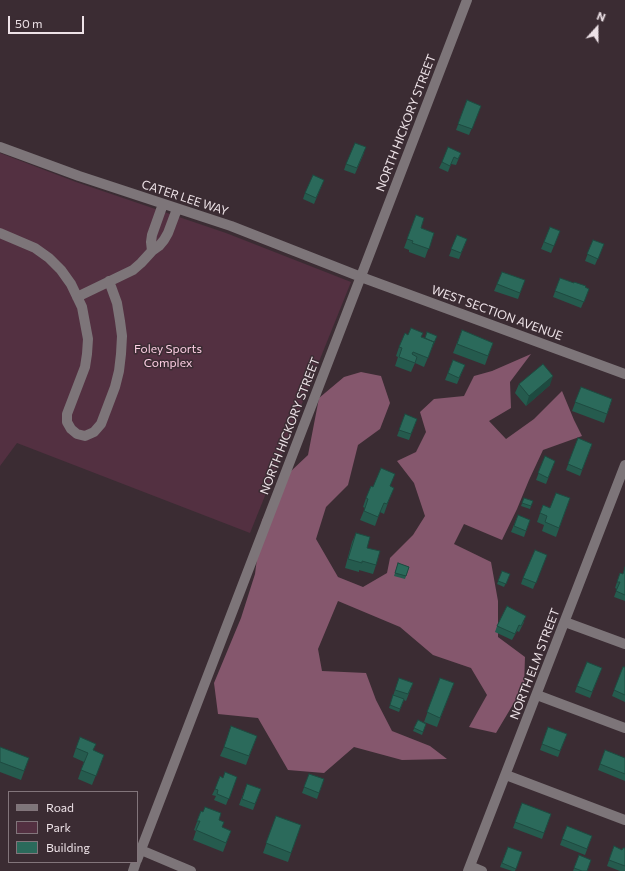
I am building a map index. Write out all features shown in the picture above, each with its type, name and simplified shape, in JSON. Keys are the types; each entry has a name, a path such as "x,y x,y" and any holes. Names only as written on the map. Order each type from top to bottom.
{"street":[{"name":"NORTH HICKORY STREET","path":"138,858 467,0"},
{"name":"CATER LEE WAY","path":"0,147 79,176 231,226 361,277"},
{"path":"152,251 152,235 163,204"},
{"path":"78,297 132,270 141,263 164,240 177,209"},
{"path":"0,233 35,248 49,258 61,270 78,297 82,308 88,339 87,354 85,367 67,414 67,422 71,429 77,434 85,436 94,432 101,424 115,387 119,371 122,336 117,303 109,281"},
{"name":"WEST SECTION AVENUE","path":"361,277 625,374"},
{"name":"NORTH ELM STREET","path":"469,869 625,465"},
{"path":"565,622 625,644"},
{"path":"537,695 625,728"},
{"path":"506,775 625,820"},
{"path":"141,850 191,871"},
{"path":"469,869 482,871"}],"green space":[{"name":"Foley Sports Complex","path":"0,153 76,182 226,233 351,282 250,533 17,443 0,466"}],"shaded area":[{"path":"531,354 510,382 511,408 489,421 506,439 534,419 562,391 582,436 543,450 502,540 464,524 454,544 491,562 498,601 498,637 525,657 524,686 496,733 469,727 487,695 471,668 433,655 400,627 338,601 318,649 322,671 366,673 376,700 392,731 430,746 447,759 402,760 354,747 324,773 288,770 258,718 218,714 214,683 241,618 255,574 262,520 290,472 308,455 319,398 344,377 361,372 381,376 390,403 380,429 358,445 348,485 326,507 316,539 338,577 363,587 387,573 390,558 413,535 425,516 414,483 397,461 416,452 426,432 420,412 434,399 464,396 474,376 492,371"}],"building":[{"path":"467,100 481,106 472,129 458,124"},
{"path":"355,143 366,147 357,168 346,164"},
{"path":"448,147 461,153 458,159 454,157 450,166 442,162"},
{"path":"313,175 324,180 316,198 305,193"},
{"path":"416,215 424,218 421,228 434,233 429,249 412,243 413,241 407,239"},
{"path":"550,227 560,231 554,246 544,242"},
{"path":"457,235 467,239 461,253 451,249"},
{"path":"593,240 604,244 598,259 587,254"},
{"path":"502,272 525,280 520,293 497,284"},
{"path":"560,278 586,286 585,287 589,289 584,302 555,291"},
{"path":"411,328 423,333 421,337 434,342 428,358 413,352 412,354 417,357 415,363 399,357 402,348 399,347 405,333 408,335"},
{"path":"462,330 493,343 488,356 457,344"},
{"path":"427,332 437,336 433,345 434,342 425,338"},
{"path":"453,360 465,365 459,378 448,373"},
{"path":"543,364 553,376 529,396 519,384"},
{"path":"581,387 612,399 607,414 575,402"},
{"path":"405,414 417,419 411,434 399,430"},
{"path":"578,438 592,444 582,470 568,464"},
{"path":"545,456 555,461 548,478 538,473"},
{"path":"381,468 395,474 390,486 394,488 387,504 384,503 378,517 364,511 368,499 366,498 371,486 373,487"},
{"path":"556,493 570,498 559,528 545,522 547,516 540,513 543,505 550,508"},
{"path":"524,498 533,501 531,506 522,503"},
{"path":"518,515 530,520 526,531 514,526"},
{"path":"356,533 370,537 367,548 380,551 376,565 348,559"},
{"path":"535,550 547,555 536,583 523,578"},
{"path":"398,563 409,567 406,576 395,573"},
{"path":"625,567 625,595 616,591 620,582 617,582 620,573 623,574"},
{"path":"502,571 510,574 506,584 498,581"},
{"path":"507,606 526,616 521,626 519,625 515,634 497,626"},
{"path":"587,662 602,668 592,692 577,686"},
{"path":"623,667 625,667 625,695 614,690"},
{"path":"399,678 413,683 408,694 395,690"},
{"path":"440,678 454,683 440,718 427,712"},
{"path":"393,695 404,699 400,709 390,705"},
{"path":"418,720 426,724 423,732 414,728"},
{"path":"231,726 257,736 249,756 224,747"},
{"path":"548,727 567,734 560,751 542,744"},
{"path":"80,737 96,744 93,750 104,755 96,776 81,770 88,753 76,748"},
{"path":"0,747 29,758 24,771 0,762"},
{"path":"605,750 625,758 625,774 600,764"},
{"path":"225,772 237,777 229,799 217,794 218,790 215,789 220,776 223,778"},
{"path":"309,774 324,779 319,793 304,787"},
{"path":"247,784 261,789 255,804 242,799"},
{"path":"522,803 551,814 544,833 515,822"},
{"path":"205,807 221,813 219,820 224,822 222,827 231,831 226,843 196,830 200,821 197,821 201,811 203,812"},
{"path":"276,816 301,825 291,853 266,843"},
{"path":"567,826 592,836 587,849 562,839"},
{"path":"614,846 622,850 625,848 625,866 609,860"},
{"path":"508,847 522,852 516,869 502,863"},
{"path":"579,855 591,860 587,871 574,868"}]}
